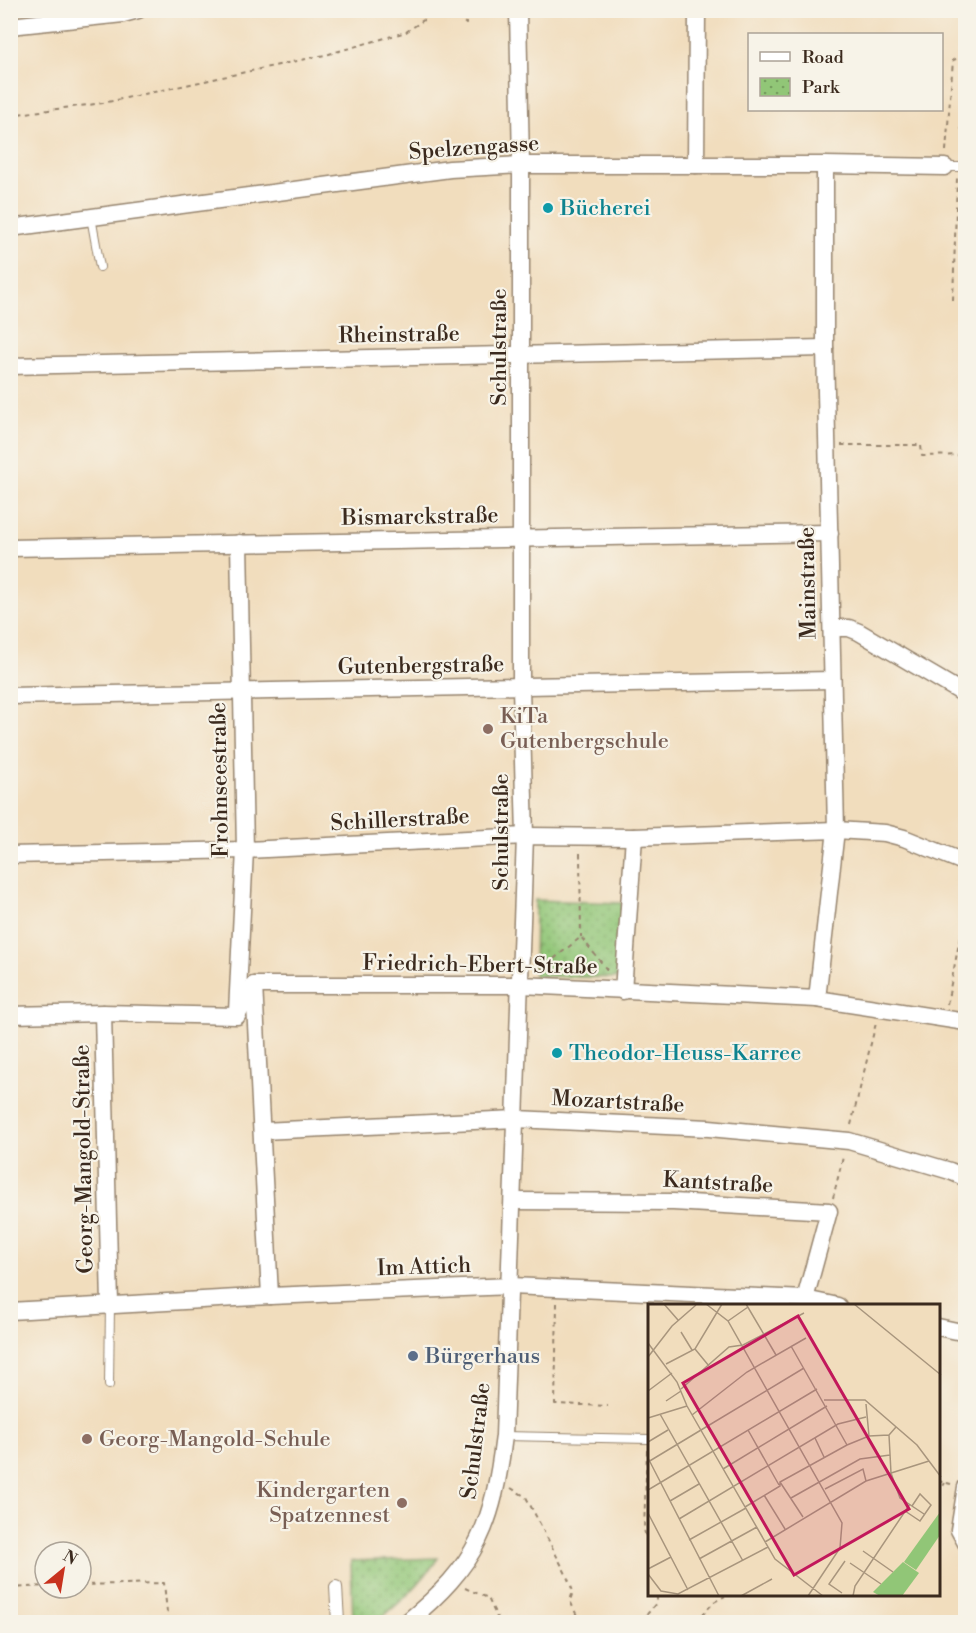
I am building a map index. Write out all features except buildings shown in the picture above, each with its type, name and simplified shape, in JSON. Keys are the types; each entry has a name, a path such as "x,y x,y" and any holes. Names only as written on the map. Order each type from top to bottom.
{"street":[{"path":"10,26 138,10"},
{"name":"Schulstraße","path":"407,1623 425,1617 480,1539 499,1479 504,1436 525,836 521,687 522,355 518,10"},
{"path":"696,165 697,10"},
{"name":"Spelzengasse","path":"10,228 450,169 521,165 945,167"},
{"name":"Mainstraße","path":"817,999 836,830 825,348 825,165"},
{"name":"Rheinstraße","path":"10,366 825,348"},
{"name":"Bismarckstraße","path":"10,548 830,533"},
{"name":"Frohnseestraße","path":"237,1016 246,850 239,543"},
{"path":"832,628 849,628 859,632 966,695"},
{"name":"Gutenbergstraße","path":"10,696 831,680"},
{"name":"Schillerstraße","path":"10,855 246,850 525,836 634,837 836,830 885,833 904,838 966,863"},
{"path":"623,991 634,837"},
{"path":"10,1015 103,1013 237,1016 254,985"},
{"path":"254,985 270,1296"},
{"name":"Friedrich-Ebert-Straße","path":"254,985 521,985 817,999 966,1022"},
{"name":"Georg-Mangold-Straße","path":"103,1013 110,1305"},
{"name":"Mozartstraße","path":"262,1131 516,1119 709,1128 846,1141 950,1171 966,1178"},
{"name":"Kantstraße","path":"513,1201 673,1202 829,1211"},
{"path":"806,1299 829,1211"},
{"name":"Im Attich","path":"10,1311 270,1296 511,1286 739,1301 806,1299 829,1304"},
{"path":"940,1330 966,1333"},
{"path":"966,1487 959,1530 966,1544"},
{"path":"336,1587 338,1623"}],"lane":[{"path":"945,167 964,167 966,159"},
{"path":"91,218 100,267"},
{"path":"110,1305 110,1385"},
{"path":"504,1436 648,1439"}],"path":[{"path":"10,115 103,102 329,54 406,32 428,17 433,10"},
{"path":"451,10 466,24 466,10"},
{"path":"952,300 959,178 945,167 953,60 966,56"},
{"path":"827,445 921,445 922,456 966,455"},
{"path":"580,836 581,937 623,991"},
{"path":"945,1018 961,933"},
{"path":"521,985 581,937"},
{"path":"829,1211 880,1008"},
{"path":"557,1288 555,1404 608,1406"},
{"path":"648,1439 644,1529 648,1547"},
{"path":"499,1479 526,1497 565,1572 573,1591 570,1601 580,1623"},
{"path":"940,1490 945,1483"},
{"path":"452,1581 488,1598 499,1623"},
{"path":"93,1585 165,1582 168,1623"},
{"path":"10,1587 33,1586"},
{"path":"641,1623 657,1602 657,1597"},
{"path":"696,1623 714,1602 723,1597"}],"green space":[{"path":"535,900 622,903 619,978 534,976"},
{"path":"438,1558 410,1593 376,1622 353,1622 351,1561"}],"place":[{"name":"Bücherei","path":"548,208"},
{"name":"KiTa Gutenbergschule","path":"488,729"},
{"name":"Theodor-Heuss-Karree","path":"557,1053"},
{"name":"Bürgerhaus","path":"413,1356"},
{"name":"Georg-Mangold-Schule","path":"87,1439"},
{"name":"Kindergarten Spatzennest","path":"402,1503"}]}
